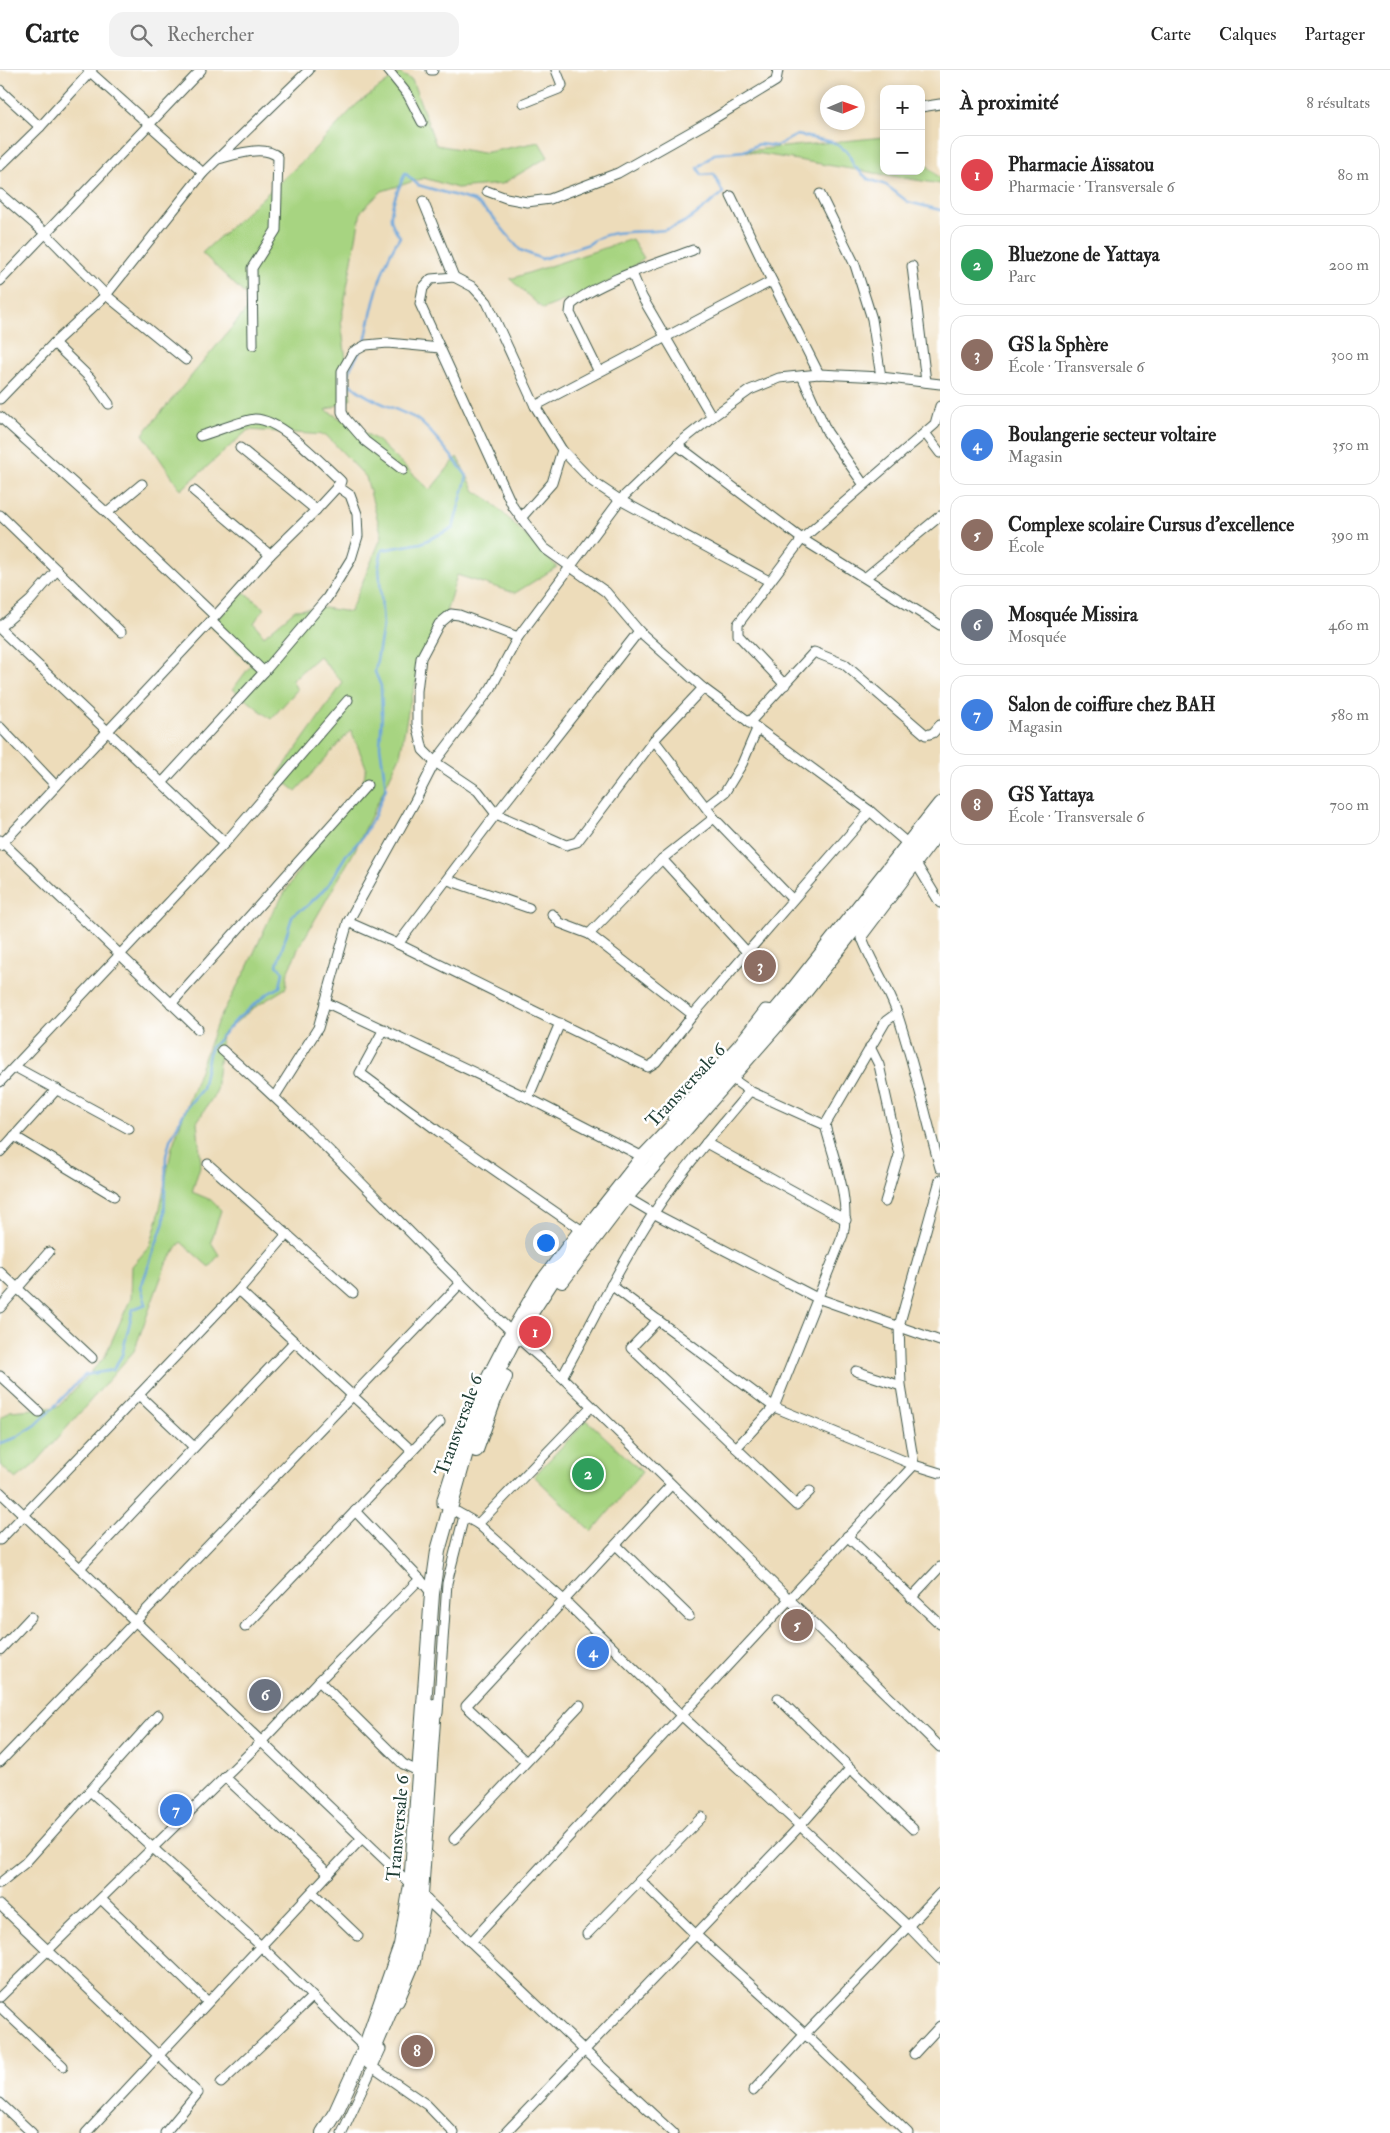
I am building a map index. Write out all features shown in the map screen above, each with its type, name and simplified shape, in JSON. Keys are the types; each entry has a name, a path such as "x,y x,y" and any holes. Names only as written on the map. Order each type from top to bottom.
{"main road":[{"name":"Transversale 6","path":"323,2133 336,2112 365,2048 420,1893 420,1772 432,1594 438,1551 457,1512 471,1419 516,1337 582,1230 641,1155 796,1003 859,932 912,854 940,804"},
{"name":"Transversale 6","path":"333,2133 371,2065 392,2006 410,1946 420,1893 440,1598 446,1555 457,1512 516,1337 553,1294 626,1196 720,1077 940,819"}],"street":[{"path":"0,281 201,70"},
{"path":"0,399 54,343 106,295 203,173 309,70"},
{"path":"388,70 408,95 422,122"},
{"path":"524,103 559,89 562,85 556,70"},
{"path":"487,191 506,198 527,202 550,199 618,173 776,81 778,70"},
{"path":"0,166 40,127 90,71 203,173"},
{"path":"0,90 40,127"},
{"path":"925,106 940,104"},
{"path":"218,159 253,151 274,153 278,158 276,230 252,268 253,345"},
{"path":"0,194 45,233 106,295 186,360"},
{"path":"820,194 855,265 872,318 881,377"},
{"path":"731,196 819,374"},
{"path":"423,201 454,277"},
{"path":"599,372 570,312 571,305 580,297 632,273 693,250"},
{"path":"912,266 926,382"},
{"path":"632,273 642,297 712,417"},
{"path":"768,581 620,500 593,482 562,450 535,406 486,302 473,287 454,277 431,279 423,288 420,304 513,507 544,548 606,592 639,631 703,688 870,811 912,854 940,903"},
{"path":"535,406 772,281"},
{"path":"54,343 90,378 109,404"},
{"path":"403,470 365,441 345,418 341,405 342,371 353,352 366,345 388,343 440,348"},
{"path":"275,1096 318,1028 348,922 435,762 491,688 518,637 620,500 677,444 712,417 750,390 779,378 819,374 881,377 940,384"},
{"path":"802,376 827,432 864,485"},
{"path":"785,685 738,635 738,624 768,581 802,539 935,424 940,406"},
{"path":"0,417 107,513 213,618 264,672"},
{"path":"198,1029 1,842 56,786 270,555 316,510 340,481 302,444 270,423 255,419 200,436"},
{"path":"925,433 940,453"},
{"path":"677,444 802,539 940,625"},
{"path":"240,448 316,510"},
{"path":"521,518 552,483 562,450"},
{"path":"107,513 142,484"},
{"path":"162,783 264,672 327,598 351,559 358,536 357,514 350,495 337,486"},
{"path":"194,491 270,555"},
{"path":"0,515 121,632"},
{"path":"866,578 940,516"},
{"path":"57,570 30,601 0,628 225,843"},
{"path":"518,637 459,615 451,614 439,624 421,658 417,691 417,724 423,750 435,762 478,791 496,814 566,845 577,842 654,740 703,688"},
{"path":"398,944 496,814 639,631"},
{"path":"749,723 814,652 844,664 926,735 933,733 940,725"},
{"path":"0,1082 225,843 348,700"},
{"path":"0,727 56,786"},
{"path":"706,807 724,792 742,764 758,729"},
{"path":"654,740 714,818 792,899"},
{"path":"171,1004 367,786"},
{"path":"348,922 398,944 648,1066 656,1062 693,1015 870,811"},
{"path":"589,934 662,859 714,818"},
{"path":"912,854 940,833"},
{"path":"662,859 747,952"},
{"path":"448,880 529,908"},
{"path":"552,914 560,923 589,934 693,1015"},
{"path":"859,932 886,986 897,1013 940,1168"},
{"path":"325,1002 528,1098 641,1155"},
{"path":"736,1448 774,1407 843,1236 846,1220 845,1202 825,1125 886,1021 897,1013"},
{"path":"528,1098 560,1024"},
{"path":"384,1029 360,1072 438,1131 582,1230"},
{"path":"870,1047 879,1065 899,1154 885,1202"},
{"path":"222,1050 275,1096 516,1337 562,1377 940,1747"},
{"path":"15,1066 129,1129"},
{"path":"720,1077 825,1125"},
{"path":"0,1152 57,1089"},
{"path":"562,1377 611,1285 654,1213 706,1143 750,1091"},
{"path":"14,1136 114,1196"},
{"path":"706,1143 846,1220"},
{"path":"208,1164 353,1293"},
{"path":"914,1465 901,1386 899,1326 940,1180"},
{"path":"626,1196 654,1213 817,1298 940,1341"},
{"path":"0,1540 239,1290 287,1234"},
{"path":"0,1308 48,1252"},
{"path":"0,1272 92,1358"},
{"path":"0,1762 461,1283"},
{"path":"611,1285 774,1407 940,1474"},
{"path":"239,1290 412,1450"},
{"path":"658,1320 631,1348 796,1505 810,1491"},
{"path":"80,1568 294,1342"},
{"path":"856,1371 901,1386"},
{"path":"0,1376 39,1412"},
{"path":"139,1394 194,1447"},
{"path":"478,1524 591,1407"},
{"path":"245,1627 440,1422"},
{"path":"471,1942 914,1465"},
{"path":"525,1761 466,1706 671,1485"},
{"path":"0,1492 673,2133"},
{"path":"355,1511 432,1594"},
{"path":"457,1512 478,1524 565,1601 681,1715 909,1927 940,1959"},
{"path":"848,1536 940,1624"},
{"path":"616,1545 689,1616"},
{"path":"911,1598 940,1567"},
{"path":"0,1997 261,1742 319,1680 420,1579"},
{"path":"0,1650 31,1617"},
{"path":"319,1680 403,1764 420,1772"},
{"path":"778,1698 913,1829"},
{"path":"454,1839 525,1761 580,1705"},
{"path":"0,1883 24,1863 158,1715"},
{"path":"505,2133 800,1826 850,1769"},
{"path":"225,1777 328,1874"},
{"path":"90,1791 261,1946 365,2048"},
{"path":"587,1934 702,1817"},
{"path":"86,2133 362,1838"},
{"path":"640,1880 696,1935 805,2034 908,2133"},
{"path":"312,1892 358,1936"},
{"path":"753,2091 940,1893"},
{"path":"101,1899 208,2002"},
{"path":"0,1905 198,2093 165,2133"},
{"path":"221,2083 312,1997"},
{"path":"0,2007 64,2066"},
{"path":"914,2054 940,2026"},
{"path":"342,2133 371,2065 427,2105 454,2133"},
{"path":"0,2103 32,2133"}],"green space":[{"path":"399,73 412,80 436,145 483,153 539,142 548,157 502,184 457,188 424,178 382,191 361,211 341,321 351,399 326,410 377,440 430,490 457,457 475,491 491,501 557,567 515,593 457,575 445,616 424,656 409,706 400,756 354,852 298,949 288,971 286,988 252,1009 222,1034 216,1092 197,1122 201,1163 192,1192 211,1200 221,1210 211,1242 219,1255 209,1267 181,1242 166,1264 134,1351 35,1464 16,1479 0,1465 0,1419 10,1411 58,1407 104,1358 131,1298 132,1266 150,1246 158,1218 172,1147 217,1023 246,970 272,913 308,856 363,784 366,767 351,730 296,791 277,776 343,683 319,656 292,680 297,690 271,719 233,689 251,665 211,626 244,592 264,608 254,623 264,636 295,610 324,608 350,612 382,536 366,477 326,435 248,430 181,490 143,434 253,302 202,253 304,160 357,104"},
{"path":"880,137 880,174 744,151"},
{"path":"925,163 940,179 940,184 887,175 925,175"},
{"path":"632,239 644,258 621,276 543,309 510,279"},
{"path":"587,1420 642,1472 592,1532 534,1476"}],"waterway":[{"path":"365,342 382,274 400,237 392,224 391,214 405,173 418,185 474,201 491,215 520,250 542,259 589,244 606,235 672,228 695,215 723,193 714,174 702,175 698,168 714,154 744,151 759,144 776,146 797,135 833,142 848,152 854,166 868,179 886,185 908,202 940,210"},
{"path":"0,1443 15,1438 36,1425 85,1375 113,1370 122,1355 133,1309 146,1304 141,1287 164,1222 166,1156 170,1140 187,1107 202,1089 210,1049 237,1019 267,994 280,987 283,972 277,965 293,914 306,907 328,886 346,855 362,838 375,815 386,788 380,746 381,686 375,672 383,626 379,565 382,550 421,543 453,528 467,476 428,429 415,418 371,398 354,388 347,381 351,367 360,351"}],"place":[{"name":"GS la Sphère","path":"760,966"},
{"name":"Pharmacie Aïssatou","path":"535,1332"},
{"name":"Bluezone de Yattaya","path":"588,1474"},
{"name":"Complexe scolaire Cursus d'excellence","path":"797,1625"},
{"name":"Boulangerie secteur voltaire","path":"593,1652"},
{"name":"Mosquée Missira","path":"265,1695"},
{"name":"Salon de coiffure chez BAH","path":"176,1810"},
{"name":"GS Yattaya","path":"417,2051"}]}
